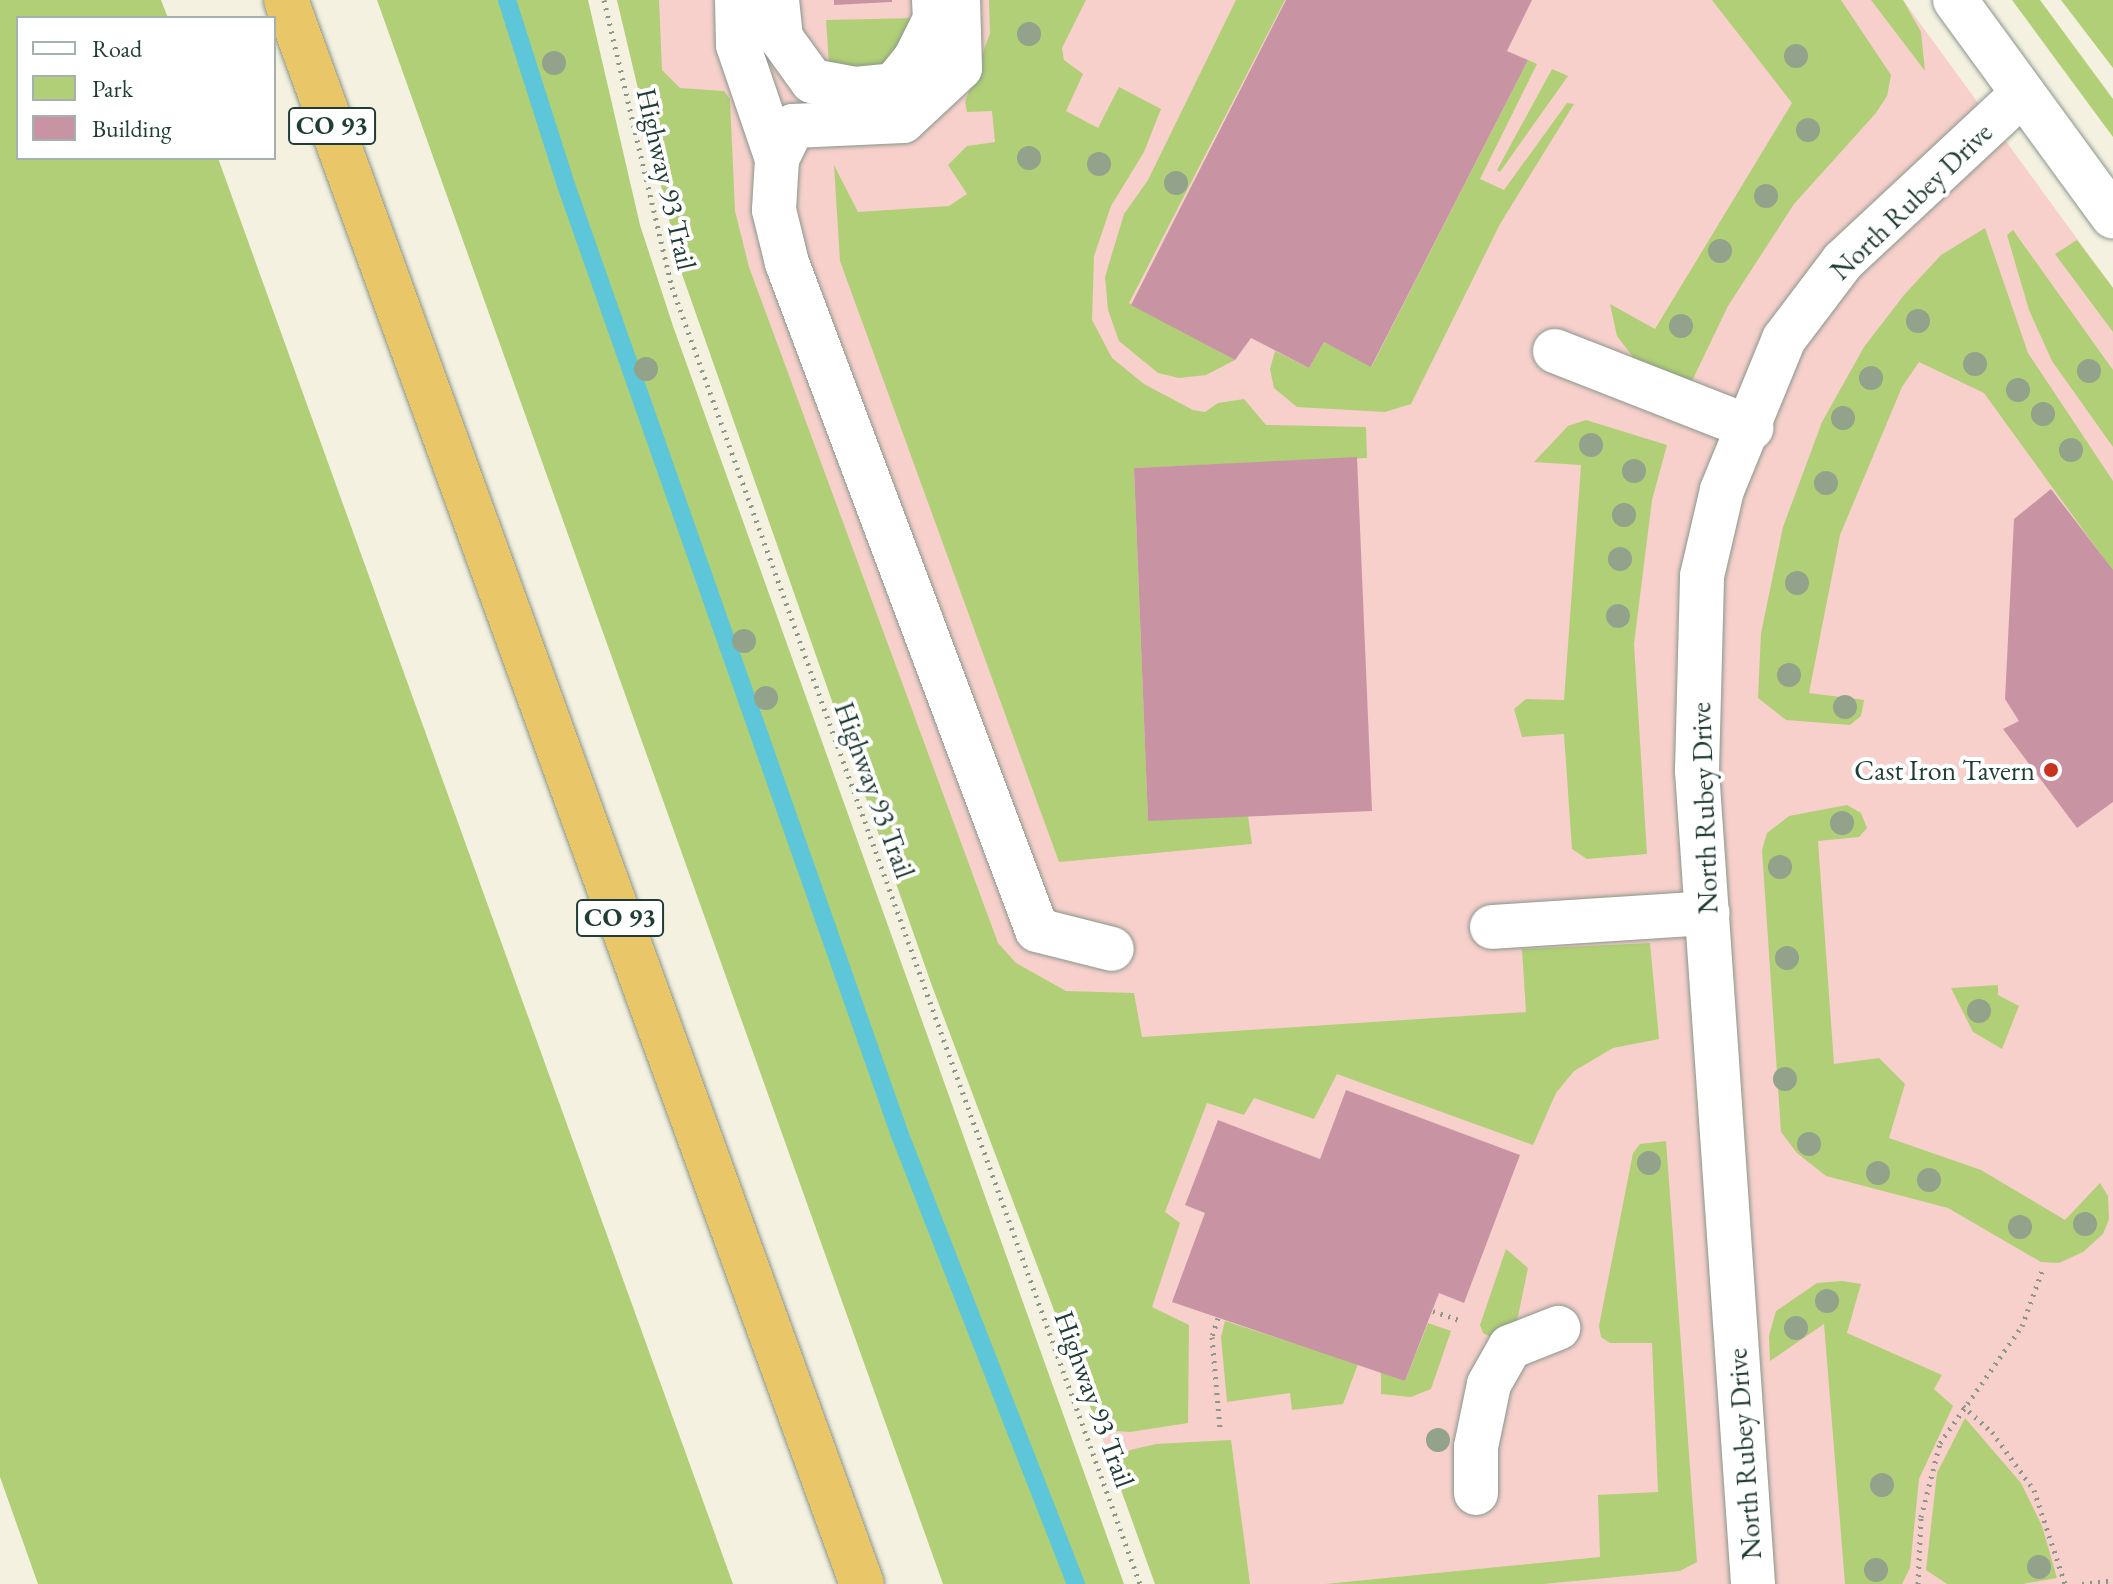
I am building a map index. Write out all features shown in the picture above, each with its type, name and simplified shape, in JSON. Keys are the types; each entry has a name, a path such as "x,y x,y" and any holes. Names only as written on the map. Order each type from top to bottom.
{"highway":[{"name":"CO 93","path":"286,0 862,1584"}],"street":[{"path":"737,0 738,45 777,159 774,210 787,263 1037,930 1112,949"},
{"path":"777,0 781,38 812,81 856,89 894,85 915,59 935,19 934,0"},
{"path":"777,159 793,126 903,121 960,68 958,0"},
{"path":"1955,0 2113,217"},
{"name":"North Rubey Drive","path":"1753,1584 1697,770 1702,576 1722,490 1751,428 1784,339 1843,261 2022,94"},
{"path":"1555,351 1751,428"},
{"path":"1492,927 1708,913"},
{"path":"1476,1493 1476,1447 1489,1384 1510,1347 1558,1328"}],"path":[{"name":"Highway 93 Trail","path":"604,0 672,287 1140,1584"},
{"path":"1918,1584 1929,1474 1940,1443 1963,1406 2022,1326 2042,1271"},
{"path":"1433,1311 1474,1325"},
{"path":"1218,1318 1212,1337 1220,1428"},
{"path":"1963,1406 1992,1432 2034,1490 2065,1584"},
{"path":"2082,1584 2113,1580"}],"shaded area":[{"path":"617,0 1903,0 2113,288 2113,1584 1155,1584 682,274"}],"green space":[{"path":"0,0 161,0 167,16 16,16 16,160 219,160 733,1584 38,1584 0,1477"},
{"path":"377,0 588,0 640,225 673,326 1124,1584 943,1584"},
{"path":"617,0 659,0 662,70 680,88 724,91 730,99 735,211 749,267 998,943 1016,963 1066,991 1134,993 1142,1037 1526,1012 1522,949 1650,943 1659,1039 1613,1048 1574,1071 1556,1093 1533,1145 1337,1074 1314,1119 1254,1098 1244,1115 1207,1103 1165,1212 1180,1223 1152,1307 1189,1325 1188,1423 1130,1432 1099,1430 932,986 682,274"},
{"path":"989,0 1086,0 1062,48 1064,60 1083,74 1066,111 1098,128 1119,87 1161,109 1144,152 1111,206 1094,256 1092,320 1112,358 1144,384 1193,410 1205,412 1218,403 1244,399 1266,425 1366,427 1367,458 1134,468 1148,820 1248,816 1252,844 1059,862 840,261 834,165 858,212 949,206 967,194 948,165 967,146 995,142 992,111 967,112 965,102 990,33"},
{"path":"1236,0 1285,0 1129,303 1235,360 1206,375 1179,378 1158,373 1119,341 1108,310 1105,277 1124,214 1148,180"},
{"path":"1712,0 1841,0 1891,75 1887,96 1876,113 1794,204 1728,306 1691,383 1636,361 1617,336 1610,304 1655,329 1792,103"},
{"path":"1871,0 1903,0 1921,32 1925,71"},
{"path":"2012,0 2040,0 2113,99 2113,137"},
{"path":"2061,0 2113,0 2113,68"},
{"path":"916,18 913,43 874,74 829,64 826,20"},
{"path":"1528,60 1537,64 1480,179 1504,190 1567,103 1574,104 1500,224 1411,404 1385,412 1297,407 1274,388 1270,369 1275,351 1309,368 1324,342 1372,366"},
{"path":"1552,69 1568,76 1500,172 1497,170"},
{"path":"1985,228 2028,353 2113,481 2113,571 1984,393 1919,362 1902,387 1840,535 1809,693 1864,700 1861,716 1850,725 1786,720 1758,698 1761,633 1783,527 1822,422 1864,347 1904,295 1941,255"},
{"path":"2013,230 2113,370 2113,447 2052,361 2029,310 2007,235"},
{"path":"2077,240 2113,288 2113,332 2055,254"},
{"path":"1586,420 1667,445 1652,500 1634,644 1647,854 1587,859 1572,849 1564,734 1522,737 1514,709 1526,699 1564,700 1581,465 1534,462 1568,426"},
{"path":"1847,805 1861,813 1867,828 1859,837 1818,841 1834,1064 1879,1058 1905,1084 1889,1138 1981,1170 2065,1220 2100,1183 2108,1196 2109,1219 2103,1234 2083,1252 2059,1263 2041,1262 1948,1208 1826,1176 1797,1153 1781,1132 1762,850 1767,833 1789,816"},
{"path":"1998,985 1998,995 2019,1006 2002,1049 1973,1032 1951,988"},
{"path":"1666,1141 1697,1562 1680,1571 1543,1584 1325,1584 1600,1557 1598,1495 1658,1492 1652,1343 1610,1343 1601,1337 1599,1326 1633,1153 1640,1144"},
{"path":"1506,1249 1528,1268 1517,1321 1495,1339 1483,1333 1480,1325"},
{"path":"1842,1281 1861,1284 1847,1333 1942,1375 1934,1389 1953,1406 1919,1479 1910,1568 1902,1584 1845,1584 1824,1324 1770,1361 1769,1336 1776,1311 1817,1283"},
{"path":"1225,1321 1358,1364 1343,1404 1292,1410 1290,1393 1227,1402 1221,1337"},
{"path":"1428,1323 1451,1331 1431,1389 1411,1397 1381,1394 1381,1372 1405,1381"},
{"path":"1965,1418 2021,1483 2042,1526 2057,1578 2022,1584 1947,1584 1926,1570 1937,1473"},
{"path":"1231,1440 1250,1584 1155,1584 1115,1473 1119,1460 1130,1450 1156,1444"}],"building":[{"path":"834,0 892,0 892,2 834,5"},
{"path":"1286,0 1532,0 1507,51 1528,60 1371,367 1324,342 1309,368 1251,338 1235,360 1131,305"},
{"path":"1357,457 1372,811 1148,821 1134,468"},
{"path":"2051,489 2113,570 2113,802 2077,828 2003,729 2019,721 2005,699 2014,519"},
{"path":"1346,1090 1520,1155 1464,1303 1439,1293 1405,1381 1172,1302 1205,1213 1185,1205 1218,1120 1320,1159"}],"waterway":[{"path":"507,0 566,185 900,1135 1076,1584"}],"place":[{"name":"Cast Iron Tavern","path":"2051,770"}]}
